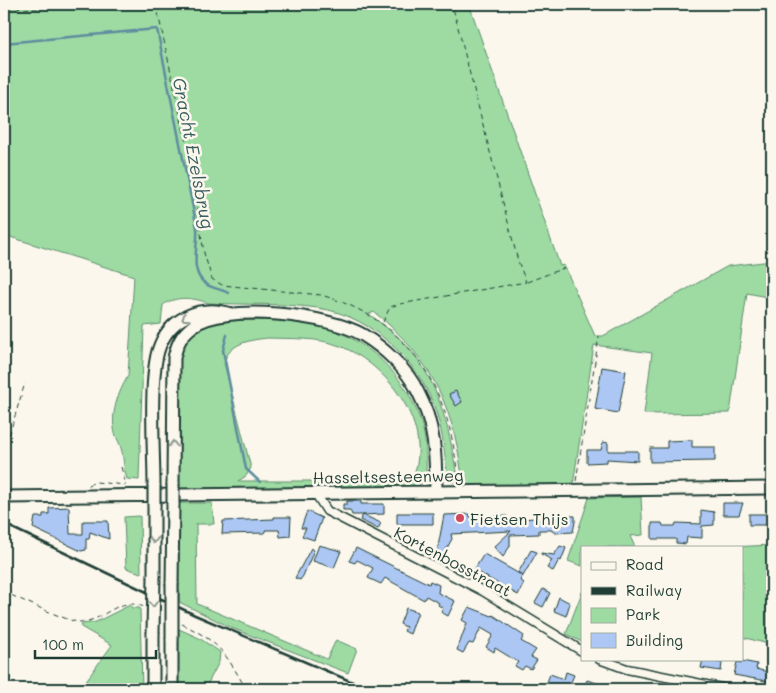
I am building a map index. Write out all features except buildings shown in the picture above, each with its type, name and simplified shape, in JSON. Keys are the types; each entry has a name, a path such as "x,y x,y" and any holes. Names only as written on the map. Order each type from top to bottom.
{"main road":[{"path":"153,689 154,408 158,351 174,325 189,315 203,310 217,310 231,314"},
{"path":"172,689 174,358 177,343 194,325 208,319 231,314 286,314 312,317 340,324 363,335 382,349 403,370 418,391 428,414 435,444 436,492"},
{"name":"Hasseltsesteenweg","path":"4,497 78,496 128,490 316,494 772,488"}],"street":[{"name":"Kortenbosstraat","path":"316,494 327,511 483,591 581,650"},
{"path":"602,660 627,669 726,689"}],"path":[{"path":"7,4 23,9 75,4"},
{"path":"156,4 188,151 204,253 212,278 222,284 321,295 335,299 383,323 405,342 435,387 446,411 456,449 459,492"},
{"path":"452,4 518,261 526,282"},
{"path":"383,323 387,311 395,305 526,282 564,268"},
{"path":"574,490 599,336"},
{"path":"4,452 25,383"},
{"path":"78,496 89,484 96,482 128,490 122,467"},
{"path":"4,592 78,622 97,618 120,604 134,603 151,611"},
{"path":"177,622 211,640 218,646 225,653 246,689"}],"green space":[{"path":"4,4 469,4 560,266 564,265 595,336 603,336 728,266 772,261 772,298 747,293 730,413 644,414 652,353 594,345 573,485 463,487 455,435 448,411 438,389 427,369 412,349 395,330 374,312 369,314 399,338 412,352 424,368 433,385 446,422 457,478 456,482 448,479 439,422 423,383 410,364 378,333 339,313 318,308 208,303 191,299 180,299 163,305 161,324 144,326 139,480 127,479 123,455 115,433 114,411 118,396 128,376 134,276 4,235"},
{"path":"242,320 295,321 314,324 342,333 361,344 379,358 407,392 417,411 423,432 426,454 425,477 415,488 179,489 180,358 188,338 197,328 215,322","holes":["268,338 313,340 331,343 358,355 375,368 390,383 403,401 413,420 418,441 417,461 411,481 238,481 246,476 251,468 224,363 230,351 235,347 247,342"]},
{"path":"641,497 643,535 630,536 635,546 581,546 581,566 568,561 589,498"},
{"path":"178,503 212,503 214,524 196,524 197,604 327,659 336,640 357,649 348,673 234,629 179,602"},
{"path":"140,516 141,573 126,568 124,517"},
{"path":"772,545 772,645 744,638 744,546"},
{"path":"581,595 581,642 566,634"},
{"path":"130,605 132,608 140,608 142,689 80,689 112,645 81,627 82,624 96,622"},
{"path":"179,629 199,638 220,652 219,662 205,689 178,689"}],"waterway":[{"name":"Gracht Ezelsbrug","path":"4,43 157,29 197,228 197,272 206,284 228,293"},
{"name":"Gracht Ezelsbrug","path":"227,335 223,350 246,469 260,482"}],"railway":[{"path":"4,524 195,615 369,689"}],"place":[{"name":"Fietsen Thijs","path":"460,518"}]}
